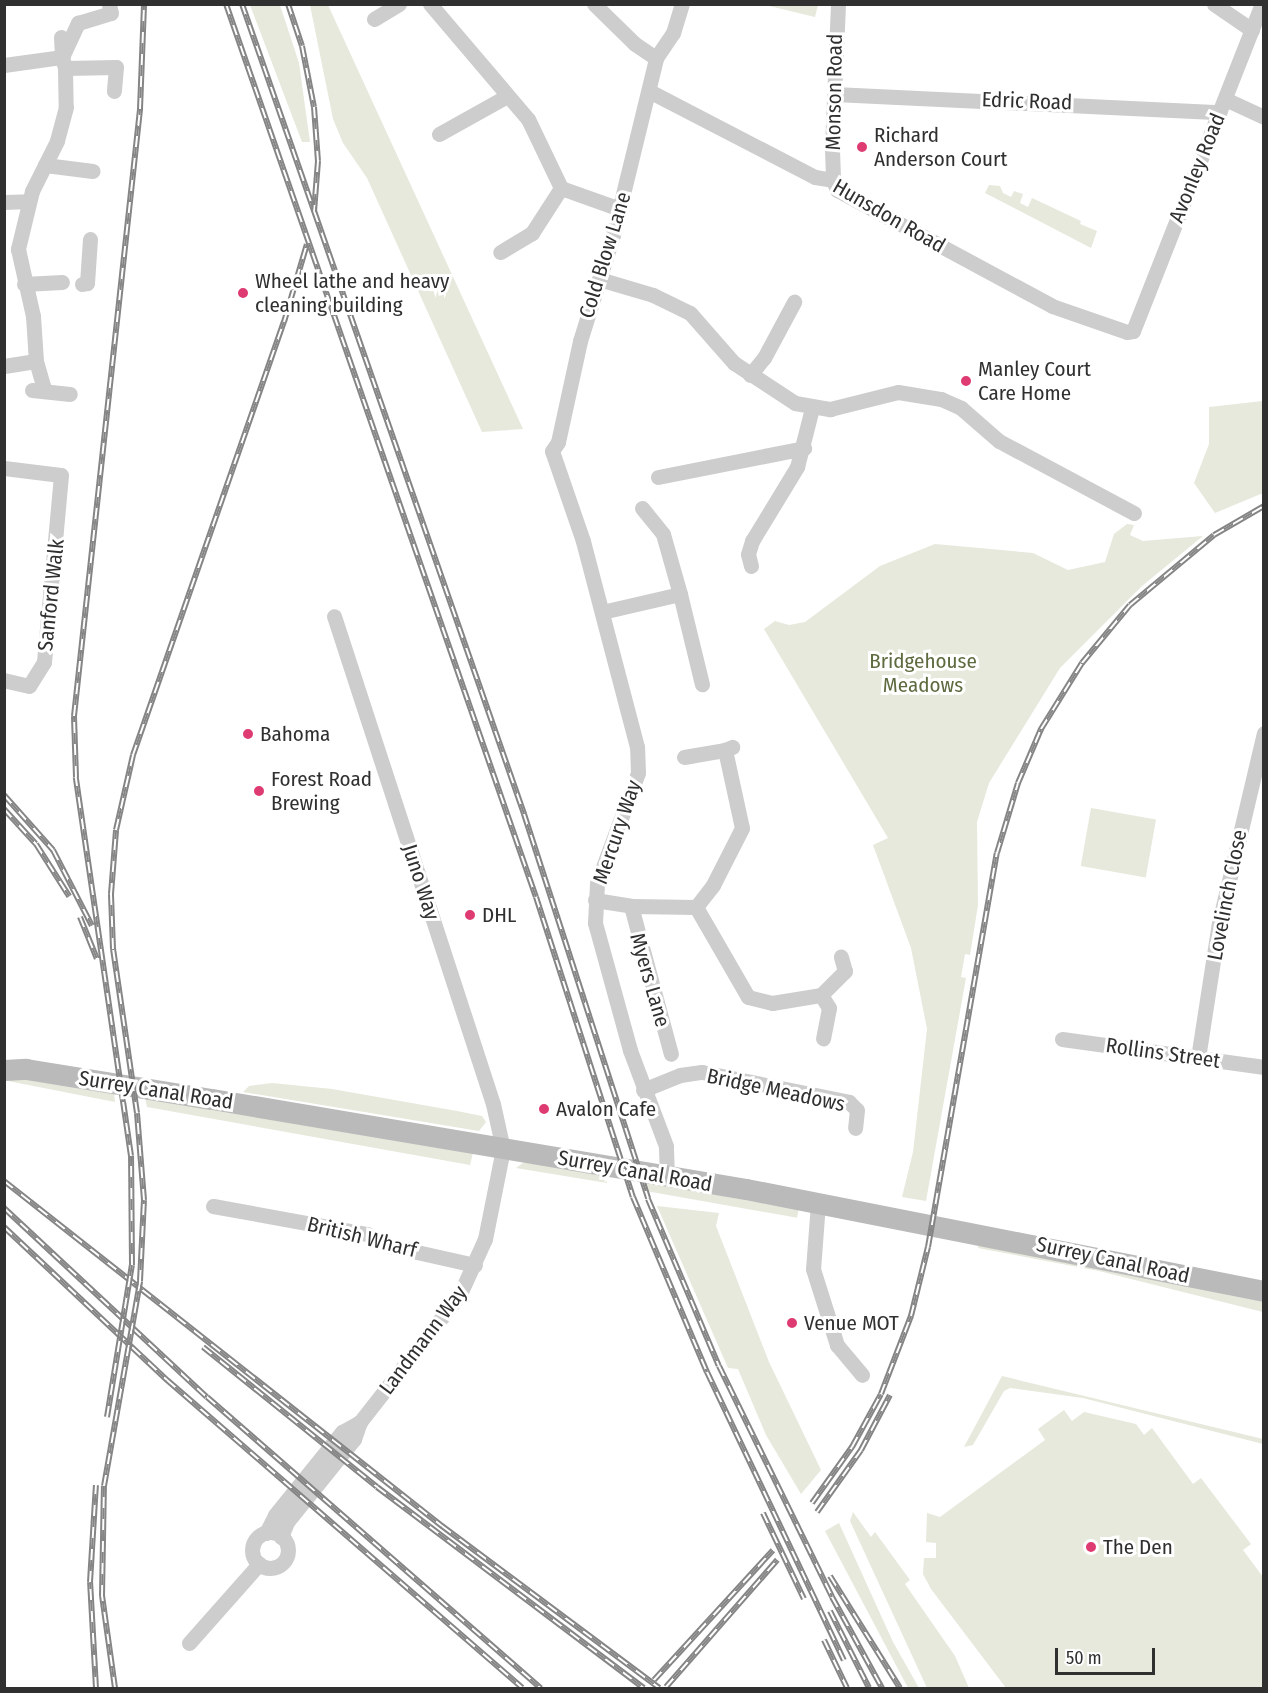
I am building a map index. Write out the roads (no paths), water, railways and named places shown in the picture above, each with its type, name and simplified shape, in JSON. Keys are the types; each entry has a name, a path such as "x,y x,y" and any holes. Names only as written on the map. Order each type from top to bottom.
{"street":[{"path":"64,62 78,23 111,13 109,4"},
{"path":"374,19 399,4"},
{"path":"430,4 528,119 561,188 620,208"},
{"path":"594,4 635,44 656,58 673,33 682,4"},
{"name":"Monson Road","path":"833,180 838,4"},
{"path":"1214,4 1252,30"},
{"name":"Avonley Road","path":"1132,331 1262,4"},
{"path":"61,37 66,107 29,201 18,249 33,316 40,387 70,394"},
{"name":"Cold Blow Lane","path":"552,451 558,442 580,341 620,208 656,58"},
{"path":"4,65 64,62 116,67 114,91"},
{"name":"Hunsdon Road","path":"649,91 815,177 833,180 837,190 850,198 1052,306 1132,331"},
{"name":"Edric Road","path":"834,94 1222,106"},
{"path":"439,134 507,96"},
{"path":"1222,106 1263,117"},
{"path":"45,165 93,171"},
{"path":"500,252 532,232 561,188"},
{"path":"4,202 29,201"},
{"path":"82,284 87,283 90,239"},
{"path":"599,279 653,295 690,313 721,350 750,375 780,396 812,408 846,407 898,392 941,399 961,408 999,441 1134,513"},
{"path":"24,284 62,282"},
{"path":"750,375 764,358 794,302"},
{"path":"4,366 36,361"},
{"path":"751,566 748,554 752,541 797,467 804,448 812,408"},
{"path":"658,477 804,448"},
{"name":"Mercury Way","path":"552,451 583,541 637,747 638,774 601,865 595,900 598,940 642,1090 666,1146 667,1177"},
{"name":"Sanford Walk","path":"4,468 61,475 44,662 29,686 4,681"},
{"path":"642,508 663,534 702,684"},
{"path":"602,612 680,594"},
{"name":"Juno Way","path":"334,616 493,1104 503,1149"},
{"name":"Lovelinch Close","path":"1198,1058 1219,923 1263,733"},
{"path":"684,757 728,749 742,828 713,885 696,907 748,997 772,1004 820,995 844,971 841,957"},
{"name":"Myers Lane","path":"595,900 631,906 696,907"},
{"name":"Myers Lane","path":"631,906 671,1054"},
{"path":"820,995 829,1008 823,1038"},
{"name":"Rollins Street","path":"1062,1039 1263,1067"},
{"name":"Surrey Canal Road","path":"4,1070 26,1069 818,1203 1263,1291"},
{"name":"Bridge Meadows","path":"642,1090 680,1075 702,1072 849,1102 857,1110 855,1128"},
{"name":"Landmann Way","path":"281,1537 286,1522 354,1439 360,1422 446,1315 475,1265 490,1221 503,1149"},
{"path":"818,1203 813,1269 837,1345 862,1375"},
{"name":"British Wharf","path":"213,1206 367,1234 390,1246 475,1265"},
{"name":"Landmann Way","path":"261,1536 275,1515 342,1432 360,1422"},
{"path":"261,1536 281,1537 288,1546 286,1559 275,1568 259,1564 252,1549 261,1536"},
{"path":"189,1643 259,1564"}],"railway":[{"path":"107,1417 132,1265 131,1156 76,777 74,716 140,109 144,4"},
{"path":"226,4 536,897 633,1197 707,1372 844,1660"},
{"path":"242,4 524,814 648,1199 719,1366 832,1597 882,1688"},
{"path":"288,4 302,46 314,107 318,161 314,212"},
{"path":"115,1688 102,1596 104,1486 140,1281 144,1200 137,1113 113,949 111,894 116,830 133,755 284,322 307,244"},
{"path":"812,1503 852,1447 881,1394 911,1316 928,1247 997,853 1018,783 1041,729 1082,663 1130,605 1214,535 1264,506"},
{"path":"4,795 53,850 92,926"},
{"path":"4,809 36,844 69,896"},
{"path":"80,917 97,959"},
{"path":"4,1181 442,1526 659,1688"},
{"path":"4,1208 207,1397 541,1688"},
{"path":"4,1227 167,1380 522,1688"},
{"path":"203,1347 377,1487 644,1688"},
{"path":"817,1512 861,1450 890,1395"},
{"path":"96,1485 90,1582 96,1688"},
{"path":"763,1513 804,1599"},
{"path":"654,1680 773,1550"},
{"path":"666,1687 777,1560"},
{"path":"830,1576 900,1688"},
{"path":"830,1611 869,1688"},
{"path":"824,1640 847,1688"}],"place":[{"name":"Richard Anderson Court","path":"862,147"},
{"name":"Wheel lathe and heavy cleaning building","path":"243,293"},
{"name":"Manley Court Care Home","path":"966,381"},
{"name":"Bahoma","path":"248,734"},
{"name":"Forest Road Brewing","path":"259,791"},
{"name":"DHL","path":"470,915"},
{"name":"Avalon Cafe","path":"544,1109"},
{"name":"Venue MOT","path":"792,1323"},
{"name":"The Den","path":"1091,1547"}],"park label":[{"name":"Bridgehouse Meadows","path":"923,673"}]}
